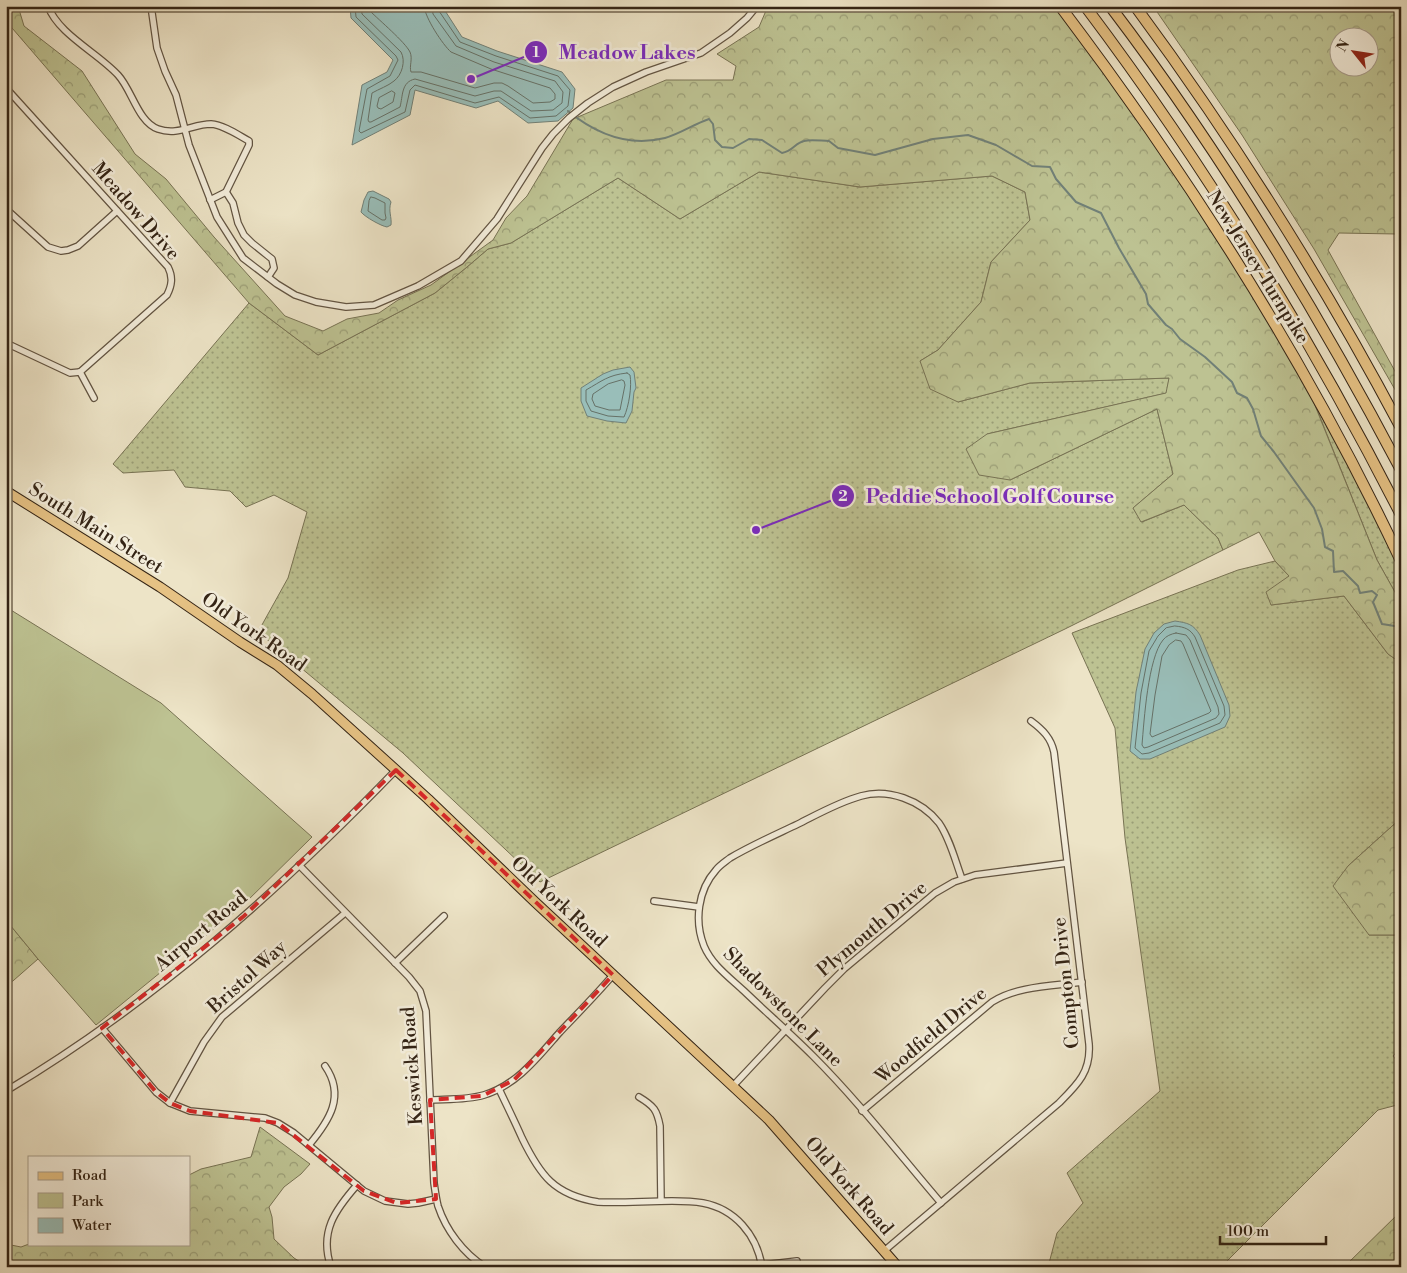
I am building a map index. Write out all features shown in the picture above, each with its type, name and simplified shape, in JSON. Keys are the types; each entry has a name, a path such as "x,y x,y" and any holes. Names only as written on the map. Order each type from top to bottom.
{"highway":[{"name":"New Jersey Turnpike","path":"1060,6 1152,133 1241,270 1286,344 1333,429 1401,561"},
{"name":"New Jersey Turnpike","path":"1085,6 1168,120 1268,274 1340,398 1401,515"},
{"name":"New Jersey Turnpike","path":"1110,6 1204,137 1277,251 1336,352 1401,470"},
{"path":"1135,6 1212,115 1291,236 1345,327 1401,428"}],"main road":[{"name":"South Main Street","path":"6,491 168,592"},
{"name":"Old York Road","path":"168,592 277,665 396,770 613,976 769,1120 898,1267"}],"street":[{"path":"48,6 54,20 120,76 138,109 149,124 160,130 174,131 210,124 228,129 249,141 249,145 226,192 210,200"},
{"path":"151,6 157,48 176,95 189,145 217,217 243,258 295,295 316,302 346,307 374,305 418,286 460,261 497,219 542,148 569,118 613,87 646,72 701,53 730,33 757,6"},
{"name":"Meadow Drive","path":"6,88 168,267 171,275 170,288 166,295 80,372"},
{"path":"226,192 233,202 238,223 244,234 252,243 272,258 274,268 268,277"},
{"path":"6,209 48,247 61,251 78,246 117,211"},
{"path":"6,342 70,373 80,372 94,398"},
{"name":"Compton Drive","path":"884,1251 1059,1103 1086,1071 1090,1049 1052,743 1045,733 1031,721"},
{"name":"Airport Road","path":"6,1091 54,1061 122,1014 208,947 351,817 396,770"},
{"name":"Shadowstone Lane","path":"940,1203 814,1057 715,965 704,944 700,930 699,907 711,877 730,858 838,805 863,795 879,794 901,797 912,801 931,814 944,832 962,879"},
{"name":"Plymouth Drive","path":"733,1086 844,969 935,893 962,879 985,873 1067,863"},
{"name":"Keswick Road","path":"299,865 415,984 424,1000 436,1199 441,1214 452,1234 468,1253 485,1267"},
{"path":"654,901 699,907"},
{"name":"Bristol Way","path":"170,1103 204,1042 222,1017 345,912"},
{"path":"395,963 444,916"},
{"path":"430,1100 471,1098 486,1095 499,1090 514,1080 613,976"},
{"name":"Woodfield Drive","path":"862,1111 984,1008 1000,997 1020,990 1082,982"},
{"path":"102,1028 156,1092 170,1103 198,1112 272,1120 287,1127 357,1185 385,1201 418,1203 436,1199"},
{"path":"309,1144 326,1123 333,1107 334,1086 326,1066"},
{"path":"499,1090 533,1161 548,1179 564,1192 598,1202 692,1201 717,1207 731,1215 745,1228 754,1240 762,1266 797,1261"},
{"path":"640,1097 652,1105 658,1116 660,1126 661,1201"},
{"path":"331,1267 327,1246 330,1224 340,1204 357,1185"}],"highlighted area":[{"path":"396,770 613,975 514,1080 482,1096 430,1100 436,1199 397,1203 364,1191 278,1123 190,1111 170,1103 156,1092 102,1028 244,916"}],"green space":[{"path":"6,6 18,6 24,26 82,71 135,154 166,179 214,237 285,316 323,331 347,319 379,313 398,300 431,285 493,240 506,218 527,196 573,119 666,80 733,80 736,66 717,54 759,27 768,6 1065,6 1137,103 1241,260 1308,372 1312,398 1377,560 1401,603 1401,663 1388,654 1344,596 1271,605 1266,592 1289,576 1275,561 1259,532 1223,550 1218,538 1184,505 1141,522 1133,508 1173,474 1157,409 1010,480 979,475 966,449 987,434 1166,393 1169,378 1030,383 958,402 930,389 920,361 938,350 981,302 991,262 1030,220 1025,192 992,176 860,187 759,172 680,219 618,178 511,243 488,249 435,293 318,355 249,303 6,21"},
{"path":"1153,6 1401,6 1401,236 1397,234 1339,233 1328,250 1401,382 1401,400 1314,249 1242,135"},
{"path":"759,172 860,187 992,176 1025,192 1030,220 991,262 981,302 938,350 920,361 958,402 1030,383 1169,378 1167,393 987,434 1010,480 1157,409 1173,474 1133,508 1142,522 1184,505 1218,538 1223,550 1065,629 540,882 403,753 258,632 288,578 307,512 274,495 246,507 230,491 185,487 174,470 123,473 113,464 249,303 318,355 435,293 488,249 511,243 618,178 680,219"},
{"path":"1312,397 1401,549 1401,603 1377,560"},
{"path":"1275,561 1289,576 1271,605 1344,596 1388,654 1401,663 1401,818 1348,866 1369,935 1401,935 1401,1047 1393,1056 1401,1066 1401,1104 1378,1110 1221,1267 1048,1267 1057,1233 1083,1203 1067,1173 1160,1091 1125,838 1115,728 1072,633 1238,570"},
{"path":"6,607 161,703 312,837 242,906 96,1025 6,920"},
{"path":"1401,818 1401,935 1369,935 1333,886 1348,866"},
{"path":"6,920 38,959 6,987"},
{"path":"260,1127 310,1164 301,1174 284,1187 269,1207 274,1239 294,1258 308,1267 6,1267 6,1244 21,1247 28,1244 28,1246 190,1246 190,1174 201,1169 251,1157"},
{"path":"1401,1211 1401,1267 1344,1267"}],"water":[{"path":"350,6 442,6 462,37 497,51 562,72 575,89 573,108 558,121 528,123 498,101 476,108 415,90 410,115 352,145 362,85 387,72 393,60 351,18"},
{"path":"373,191 389,199 391,202 391,225 387,227 373,221 361,212 368,192"},
{"path":"630,367 634,372 636,388 632,411 626,423 587,416 581,401 581,388 603,374"},
{"path":"1175,621 1190,625 1200,635 1229,705 1230,716 1225,727 1150,759 1140,759 1130,751 1136,692 1145,649 1154,633 1164,624"}],"waterway":[{"path":"568,111 602,132 639,141 665,138 709,119 713,124 715,140 722,147 733,148 749,139 762,140 782,153 789,151 801,142 813,140 829,141 838,148 875,155 933,139 968,135 996,145 1032,166 1050,167 1056,179 1076,202 1101,213 1146,294 1148,304 1180,339 1205,357 1232,382 1237,393 1247,398 1253,409 1261,436 1314,508 1322,529 1325,547 1333,551 1334,572 1343,571 1358,586 1360,593 1372,591 1377,595 1373,602 1382,624 1401,627"}],"place":[{"name":"Meadow Lakes","path":"471,79"},
{"name":"Peddie School Golf Course","path":"756,530"}]}
